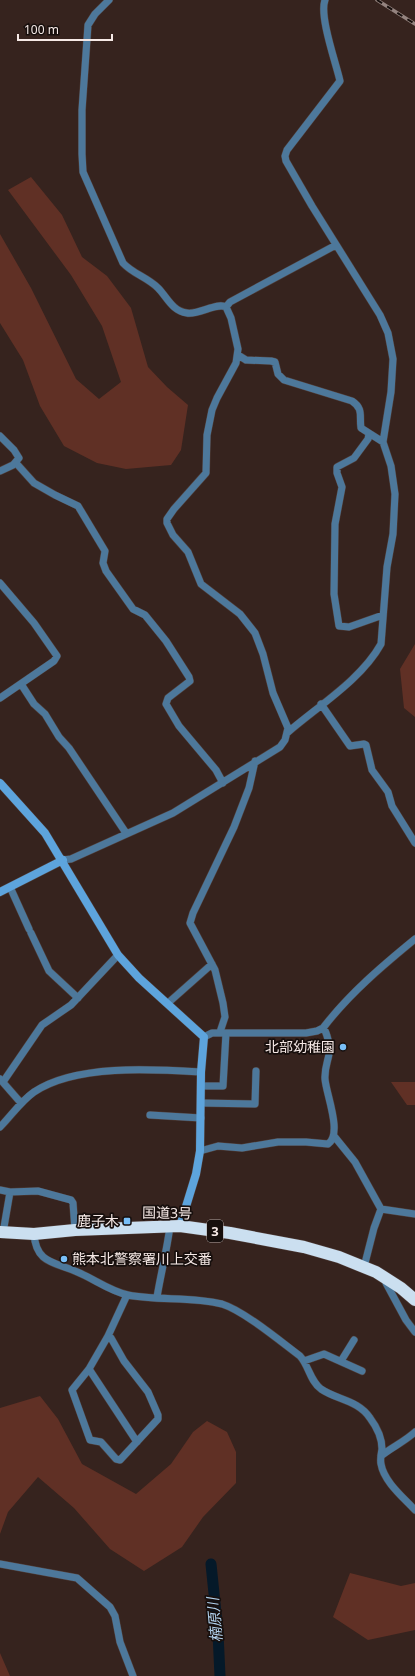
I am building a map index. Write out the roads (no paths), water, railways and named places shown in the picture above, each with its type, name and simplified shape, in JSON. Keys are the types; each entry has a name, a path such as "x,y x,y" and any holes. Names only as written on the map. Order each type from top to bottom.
{"highway":[{"name":"国道3号","path":"2,1232 34,1234 75,1230 175,1226 230,1233 304,1247 338,1257 364,1267 387,1279 415,1300"}],"street":[{"path":"109,0 95,14 88,25 82,110 83,172 123,263 129,270 152,283 170,303 182,312 196,313 221,306 226,308 231,318 238,356 236,363 212,410 207,435 206,473 170,514 167,523 168,528 188,552 201,584 240,614 255,633 263,654 273,693 286,722 288,733"},
{"path":"0,892 62,860 72,859 126,833 173,814 255,761 280,747 288,733 362,671 381,644 387,567 393,534 395,494 391,466 383,442 393,358 388,333 380,315 308,200 286,161 285,156 287,150 340,81 327,29 324,3"},
{"path":"226,308 230,302 336,245"},
{"path":"238,356 246,360 275,362 278,374 284,380 358,404 360,409 361,428 383,442"},
{"path":"369,434 368,439 354,458 337,467 337,473 342,487 335,524 334,594 339,626 349,627 383,614"},
{"path":"0,436 19,458 16,463 0,471"},
{"path":"16,463 34,482 55,495 78,506 105,551 103,563 106,571 133,609 146,617 177,657 189,676 190,682 168,698 166,704 179,726 216,770 223,783"},
{"path":"0,583 34,622 57,656 54,661 0,698"},
{"path":"21,684 34,704 45,714 60,737 70,748 126,833"},
{"path":"321,704 350,746 366,745 372,770 388,792 392,806 415,842"},
{"path":"201,1086 223,1086 223,1033 225,1017 215,970 190,922 193,913 211,879 250,788 255,761"},
{"path":"0,783 45,833 118,955 139,978 204,1037"},
{"path":"10,887 49,971 78,998"},
{"path":"204,1037 212,1033 306,1033 317,1031 322,1028 354,993 384,964 415,939"},
{"path":"22,1103 1,1081 42,1025 71,1005 118,955"},
{"path":"168,1003 212,964"},
{"path":"200,1151 218,1146 242,1148 278,1142 328,1144 334,1136 335,1125 325,1078 330,1045 325,1030 322,1028"},
{"path":"157,1297 162,1269 175,1226 196,1174 200,1151 201,1072 204,1037"},
{"path":"0,1127 34,1092 73,1076 148,1069 201,1072"},
{"path":"201,1102 255,1104 256,1071"},
{"path":"150,1115 201,1118"},
{"path":"334,1136 355,1162 382,1209"},
{"path":"0,1190 10,1192 38,1191 71,1200 73,1203 75,1230"},
{"path":"2,1232 10,1192"},
{"path":"382,1209 415,1214"},
{"path":"364,1267 374,1228 382,1209"},
{"path":"34,1234 39,1252 45,1259 54,1264 77,1271 127,1295 221,1304 234,1309 300,1356 304,1361 310,1376 320,1388 353,1403 370,1417 380,1438 382,1447 381,1465 386,1475 415,1510"},
{"path":"387,1279 386,1283 406,1320 415,1332"},
{"path":"108,1336 111,1338 124,1361 148,1392 158,1415 158,1419 120,1460 116,1459 101,1442 90,1440 72,1390 89,1369 108,1336 127,1295"},
{"path":"341,1361 354,1340"},
{"path":"304,1361 324,1354 362,1371"},
{"path":"89,1369 137,1442"},
{"path":"381,1456 389,1448 401,1444 415,1432"},
{"path":"0,1564 77,1578 113,1611 118,1626 120,1642 133,1676"}],"waterway":[{"name":"楠原川","path":"211,1564 218,1633 220,1676"}],"railway":[{"path":"377,0 415,24"}],"place":[{"name":"北部幼稚園","path":"343,1047"},
{"name":"鹿子木","path":"127,1221"},
{"name":"熊本北警察署川上交番","path":"64,1259"}]}
